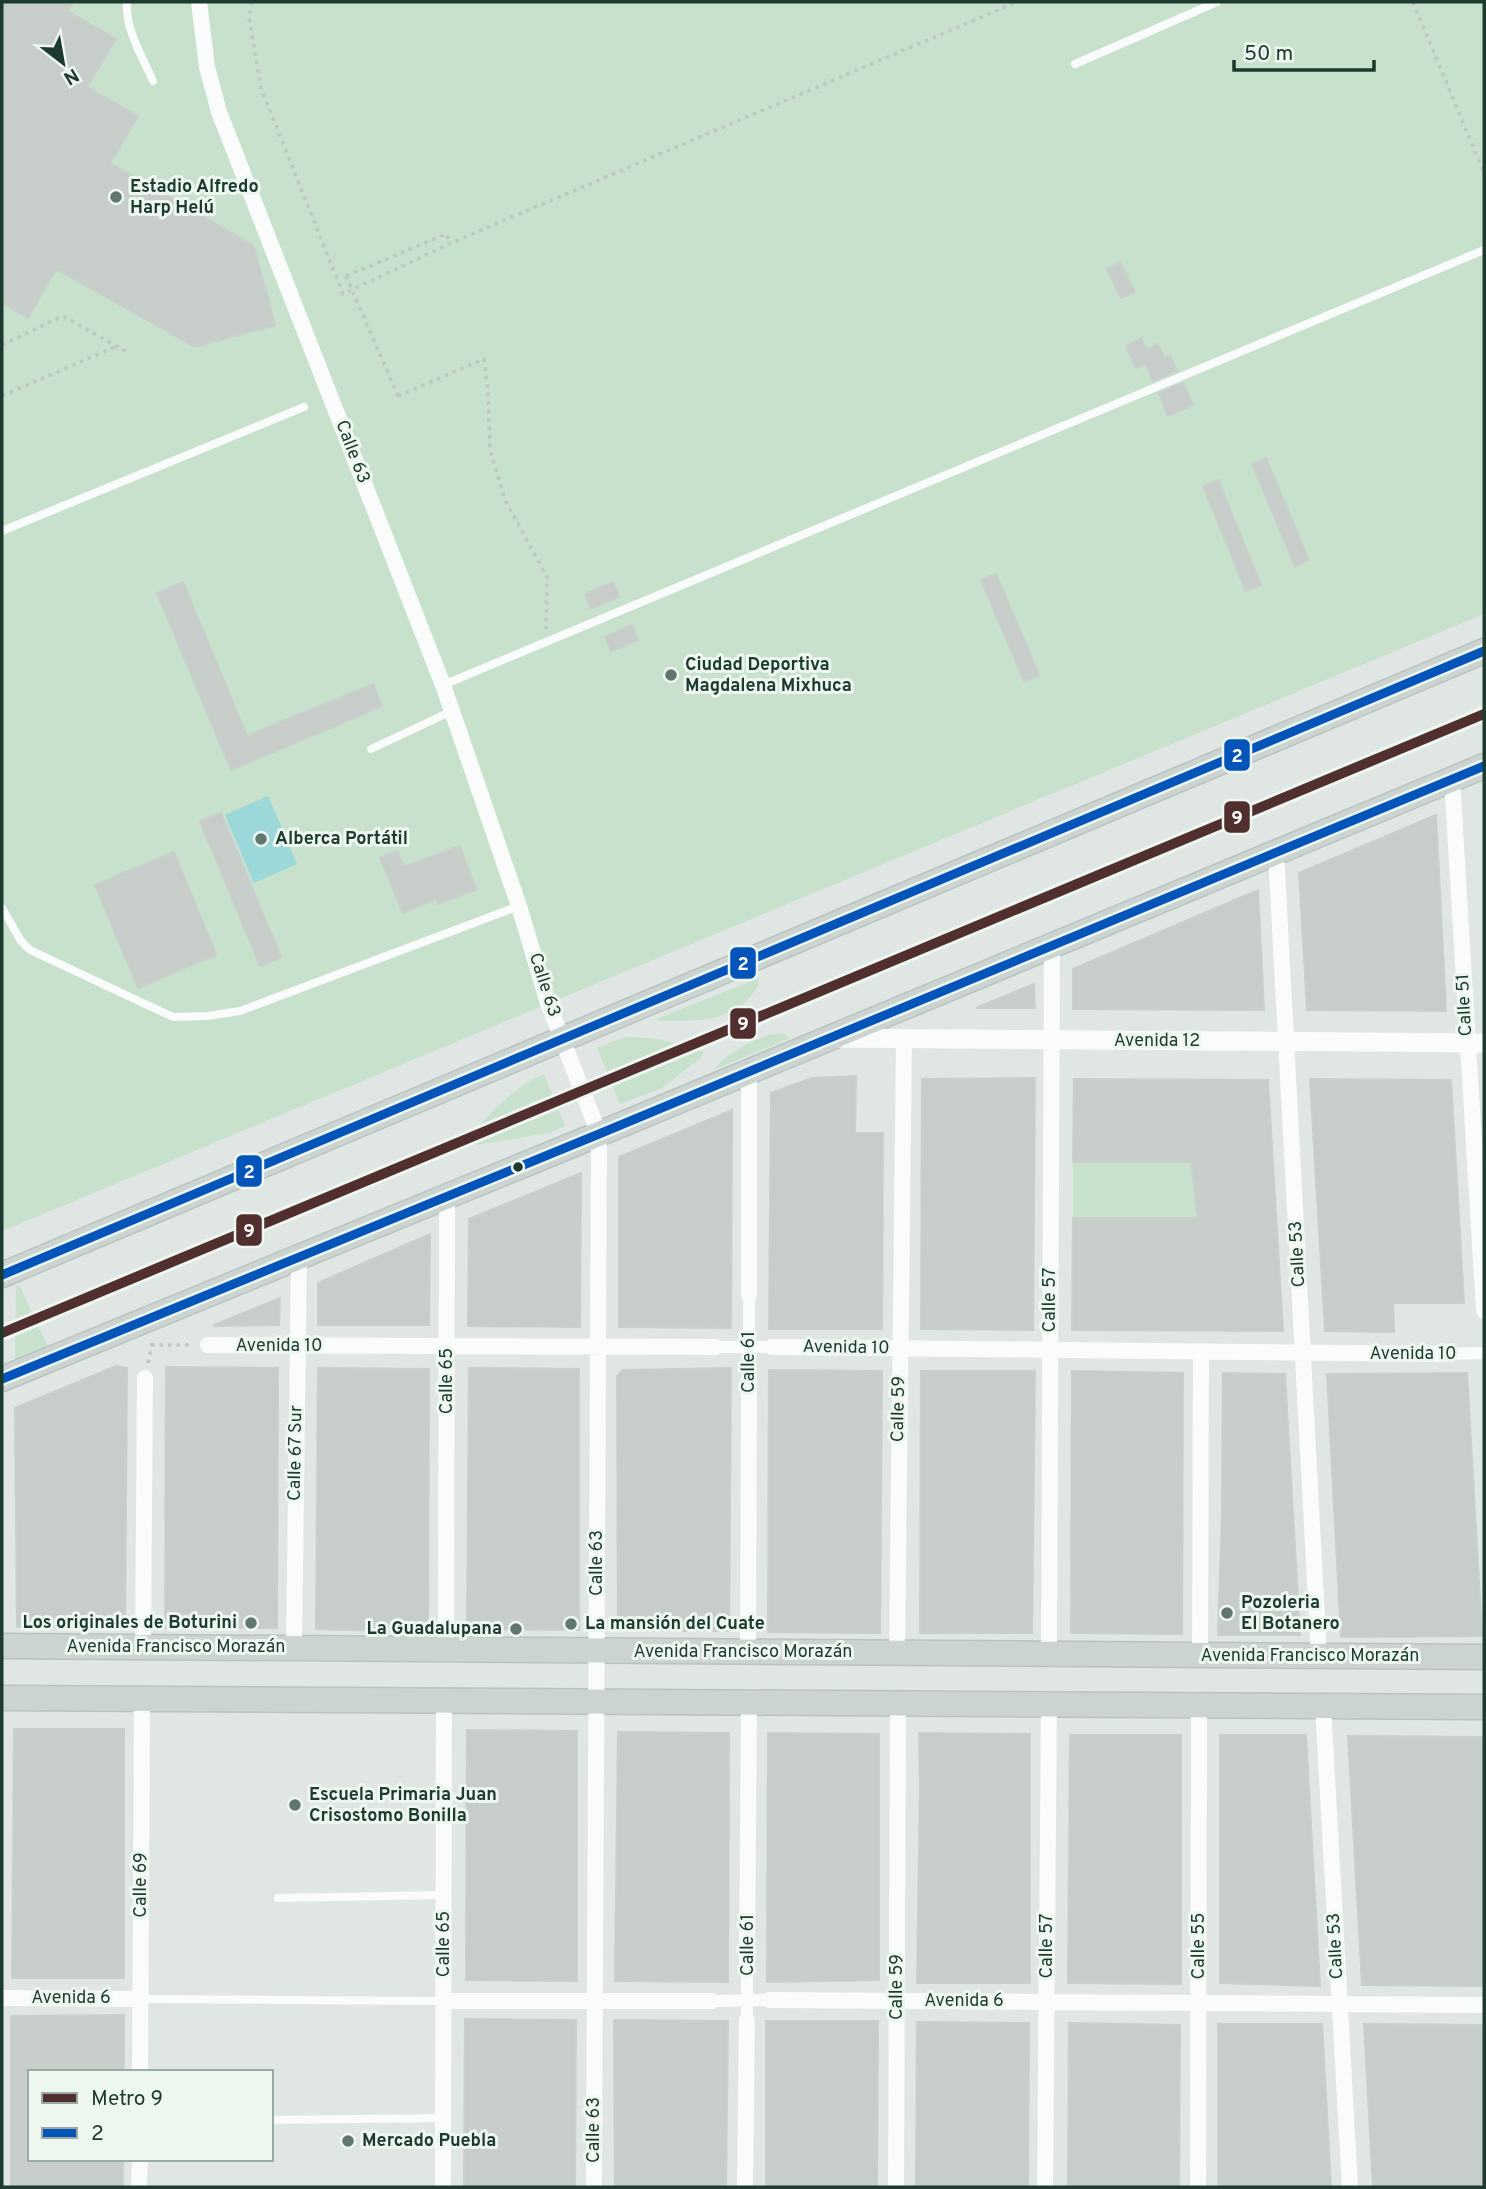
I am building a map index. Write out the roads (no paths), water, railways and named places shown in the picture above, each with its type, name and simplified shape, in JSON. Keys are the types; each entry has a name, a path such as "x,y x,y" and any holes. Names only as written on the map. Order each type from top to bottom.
{"main road":[{"path":"2,1275 1484,651"},
{"path":"2,1379 1484,766"},
{"name":"Avenida Francisco Morazán","path":"2,1646 1484,1657"},
{"path":"2,1698 1484,1707"}],"street":[{"name":"Calle 63","path":"199,2 207,67 219,112 443,685 519,905 548,1003 599,1134 594,2187"},
{"name":"Calle 51","path":"1452,779 1476,1043 1484,1313"},
{"name":"Calle 53","path":"1276,853 1319,1656"},
{"name":"Calle 57","path":"1049,1654 1052,946"},
{"name":"Avenida 12","path":"830,1038 1476,1043"},
{"name":"Calle 59","path":"897,1653 904,1039"},
{"name":"Calle 61","path":"748,1652 749,1072"},
{"name":"Calle 65","path":"446,1649 447,1196"},
{"name":"Calle 67 Sur","path":"294,1648 299,1257"},
{"name":"Avenida 10","path":"208,1345 1484,1353"},
{"path":"1200,1655 1201,1352"},
{"path":"143,1647 145,1378"},
{"name":"Calle 69","path":"140,2070 142,1699"},
{"name":"Calle 65","path":"443,2187 444,1701"},
{"name":"Calle 61","path":"746,2187 749,1702"},
{"name":"Calle 59","path":"895,2187 898,1703"},
{"name":"Calle 57","path":"1045,2187 1049,1704"},
{"name":"Calle 55","path":"1198,2187 1199,1705"},
{"name":"Calle 53","path":"1323,1706 1350,2187"},
{"name":"Avenida 6","path":"2,1998 141,1999"},
{"name":"Avenida 6","path":"443,2001 769,2000 1484,2005"},
{"path":"139,2161 139,2187"}],"lane":[{"path":"127,2 129,26 153,81"},
{"path":"1075,64 1217,2"},
{"path":"443,685 1484,250"},
{"path":"2,531 304,407"},
{"path":"371,749 452,711"},
{"path":"2,908 21,941 30,950 173,1017 240,1011 519,905"},
{"path":"278,1898 444,1895"},
{"path":"141,1999 443,2001"},
{"path":"273,2120 443,2118"}],"water":[{"name":"Alberca Portátil","path":"268,796 297,864 254,883 225,815"}],"metro line":[{"name":"9","path":"2,1333 1484,714"}],"place":[{"name":"Estadio Alfredo Harp Helú","path":"116,197"},
{"name":"Ciudad Deportiva Magdalena Mixhuca","path":"671,675"},
{"name":"Alberca Portátil","path":"261,839"},
{"name":"Pozoleria El Botanero","path":"1227,1613"},
{"name":"Los originales de Boturini","path":"251,1623"},
{"name":"La mansión del Cuate","path":"571,1624"},
{"name":"La Guadalupana","path":"516,1629"},
{"name":"Escuela Primaria Juan Crisostomo Bonilla","path":"295,1805"},
{"name":"Mercado Puebla","path":"348,2141"}]}
